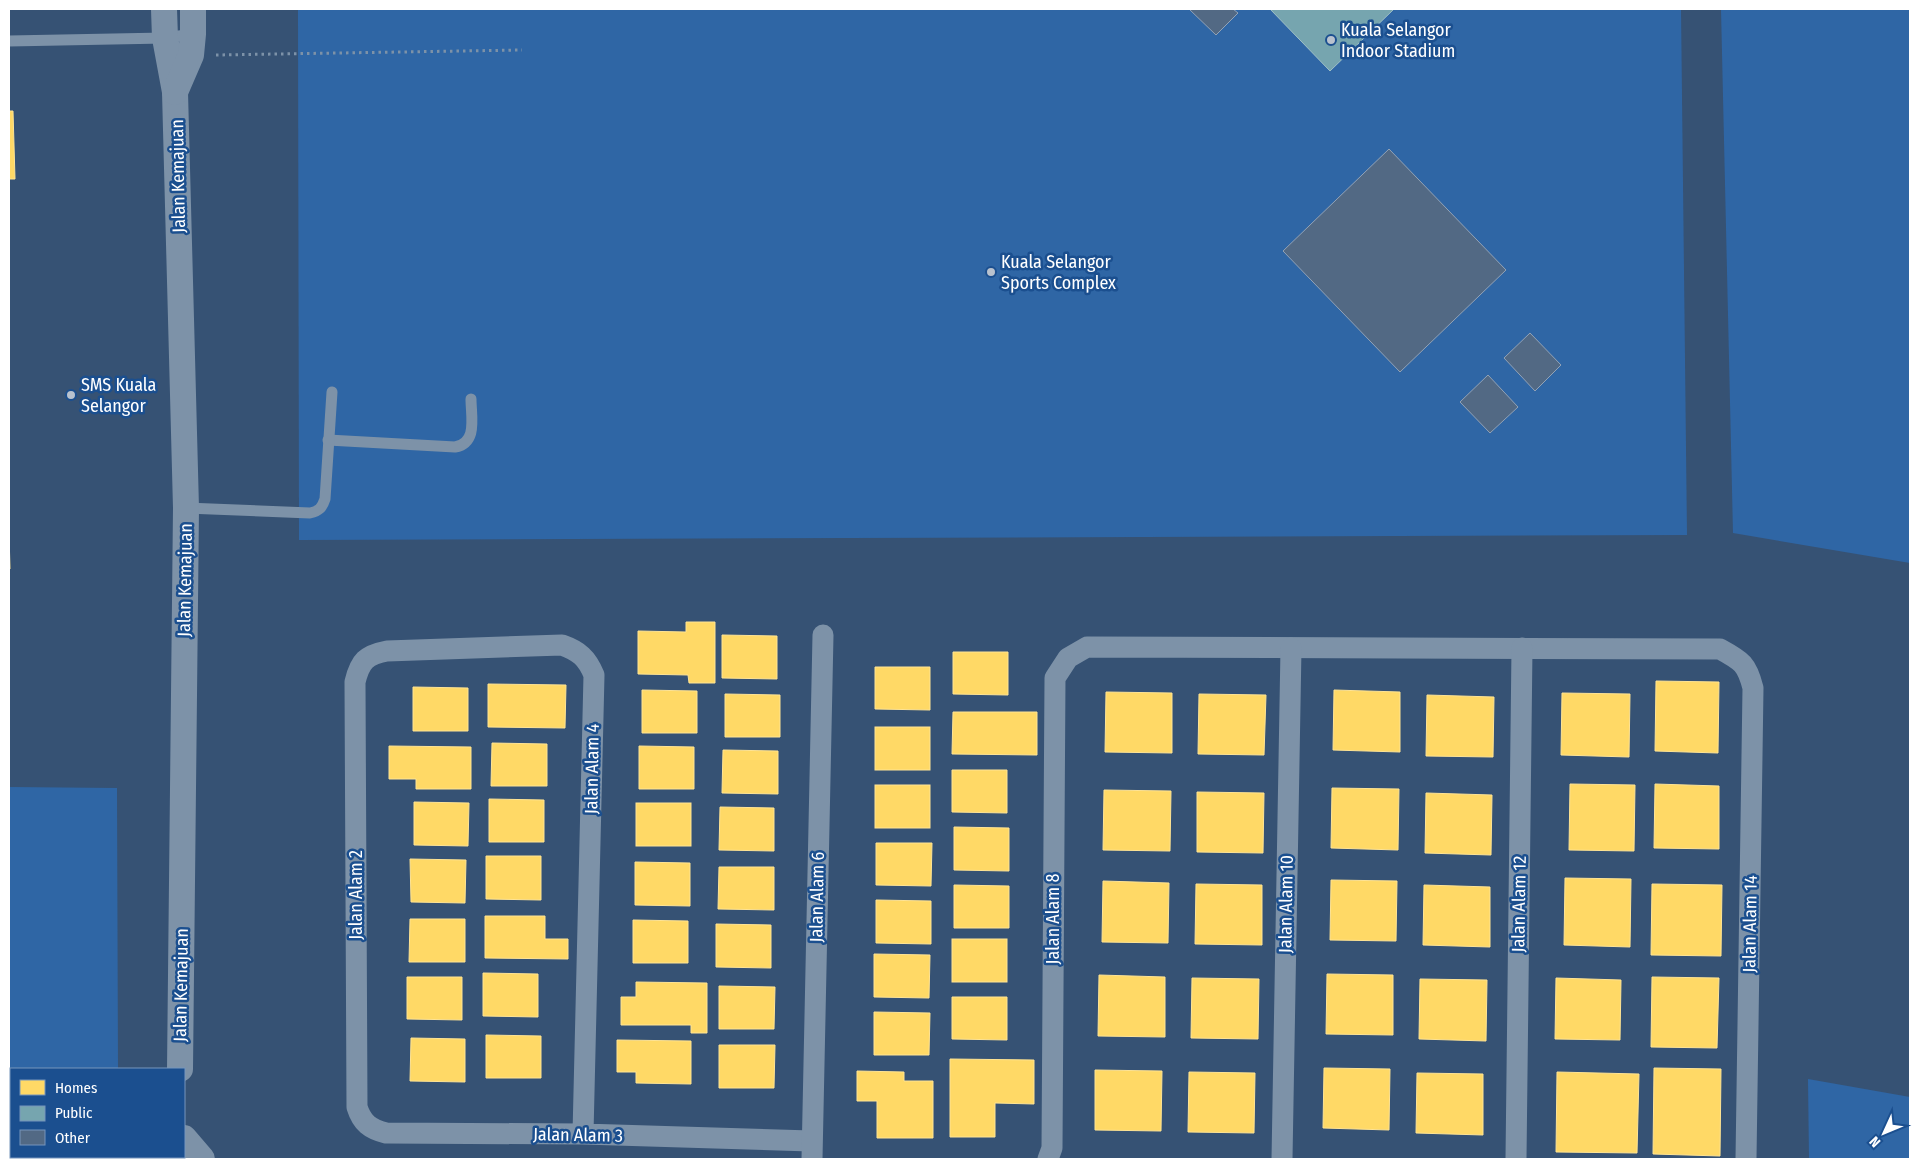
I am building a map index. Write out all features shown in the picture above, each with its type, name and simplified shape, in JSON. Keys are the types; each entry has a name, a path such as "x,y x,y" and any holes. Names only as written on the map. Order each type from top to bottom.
{"street":[{"name":"Jalan Kemajuan","path":"164,9 164,38 175,92 186,508 180,1068"},
{"name":"Jalan Kemajuan","path":"175,92 192,45 193,9"},
{"name":"Jalan Alam 6","path":"812,1150 823,635"},
{"name":"Jalan Alam 4","path":"355,682 364,660 372,654 387,651 562,644 582,654 589,664 594,675 583,1134"},
{"name":"Jalan Alam 8","path":"1048,1159 1052,1148 1055,678 1068,658 1087,647 1291,648"},
{"path":"1291,648 1522,648"},
{"name":"Jalan Alam 10","path":"1282,1159 1291,648"},
{"name":"Jalan Alam 14","path":"1522,648 1720,649 1740,660 1748,671 1753,688 1746,1159"},
{"name":"Jalan Alam 12","path":"1516,1159 1522,648"},
{"name":"Jalan Alam 2","path":"355,682 357,1107"},
{"name":"Jalan Alam 3","path":"357,1107 360,1118 367,1126 386,1134 583,1134 812,1150"},
{"path":"185,1139 202,1159"}],"lane":[{"path":"9,41 164,38 192,45"},
{"path":"186,508 310,513 317,511 323,506 325,499 332,392"},
{"path":"328,440 463,446 469,440 471,432 471,399"}],"path":[{"path":"192,45 522,50"}],"shaded area":[{"name":"Kuala Selangor Sports Complex","path":"298,9 1681,9 1687,535 299,540"},
{"path":"1721,9 1910,9 1910,563 1733,533"},
{"path":"9,787 117,788 118,1068 10,1068 10,1158 119,1159 9,1159"},
{"path":"1808,1079 1910,1097 1910,1159 1809,1159"}],"building: Homes":[{"path":"9,111 13,111 15,179 9,179"},
{"path":"9,534 10,569 9,569"},
{"path":"686,622 715,622 715,683 689,683 688,675 638,674 638,631 686,632"},
{"path":"722,635 777,636 777,679 722,678"},
{"path":"953,652 1008,652 1008,695 953,694"},
{"path":"875,667 930,667 930,710 875,709"},
{"path":"1656,681 1719,682 1718,753 1655,751"},
{"path":"488,684 566,685 565,728 488,727"},
{"path":"413,687 468,688 468,731 413,731"},
{"path":"642,690 697,691 697,733 642,733"},
{"path":"1334,690 1400,692 1400,752 1333,750"},
{"path":"1106,692 1172,693 1172,753 1105,752"},
{"path":"1562,693 1630,694 1629,757 1561,755"},
{"path":"725,694 780,695 780,737 725,737"},
{"path":"1199,694 1266,695 1264,755 1198,754"},
{"path":"1427,695 1494,697 1493,757 1426,756"},
{"path":"953,712 1037,712 1037,755 952,754"},
{"path":"875,727 930,727 930,770 875,770"},
{"path":"492,743 547,744 547,786 491,786"},
{"path":"389,746 471,747 471,789 416,789 416,779 389,779"},
{"path":"639,746 694,747 694,789 639,789"},
{"path":"723,750 778,751 778,794 722,793"},
{"path":"952,770 1007,770 1007,813 952,812"},
{"path":"1570,784 1635,785 1634,851 1569,850"},
{"path":"1655,784 1719,786 1719,849 1654,848"},
{"path":"875,785 930,785 930,828 875,828"},
{"path":"1332,788 1399,789 1398,850 1331,848"},
{"path":"1104,790 1171,791 1170,851 1103,850"},
{"path":"1197,792 1264,793 1263,853 1197,852"},
{"path":"1426,793 1492,795 1491,855 1425,853"},
{"path":"489,799 544,800 544,842 489,842"},
{"path":"414,802 469,803 468,846 414,845"},
{"path":"636,803 691,803 691,846 636,846"},
{"path":"720,807 774,808 774,851 719,850"},
{"path":"954,827 1009,828 1009,871 954,870"},
{"path":"876,843 932,843 931,886 876,885"},
{"path":"486,856 541,856 541,900 486,899"},
{"path":"410,859 466,860 465,903 411,902"},
{"path":"635,862 690,863 690,906 635,905"},
{"path":"719,867 774,867 774,910 718,909"},
{"path":"1565,878 1631,879 1630,947 1564,945"},
{"path":"1331,880 1397,881 1396,941 1330,940"},
{"path":"1103,881 1169,883 1168,943 1102,942"},
{"path":"1196,884 1262,885 1262,945 1195,944"},
{"path":"1652,884 1722,885 1721,956 1651,955"},
{"path":"954,885 1009,886 1009,928 954,928"},
{"path":"1424,885 1490,887 1490,947 1423,945"},
{"path":"876,900 931,901 931,944 876,943"},
{"path":"485,916 545,916 545,939 568,939 568,959 485,958"},
{"path":"410,919 465,919 465,962 409,962"},
{"path":"633,920 688,921 688,963 633,963"},
{"path":"716,924 771,925 771,968 716,967"},
{"path":"952,939 1007,939 1007,982 952,982"},
{"path":"874,954 930,955 929,998 874,997"},
{"path":"483,973 538,974 538,1017 483,1016"},
{"path":"1327,974 1393,975 1393,1035 1326,1034"},
{"path":"1099,975 1165,977 1165,1037 1098,1036"},
{"path":"407,977 462,977 462,1020 407,1019"},
{"path":"1652,977 1719,978 1717,1048 1651,1047"},
{"path":"1192,978 1259,979 1258,1039 1191,1038"},
{"path":"1556,978 1621,980 1620,1040 1555,1039"},
{"path":"1420,979 1487,980 1486,1041 1419,1039"},
{"path":"636,982 707,983 707,1033 691,1033 691,1025 621,1025 621,997 636,997"},
{"path":"719,986 775,987 774,1029 719,1029"},
{"path":"952,997 1007,997 1007,1040 952,1039"},
{"path":"874,1012 930,1013 929,1055 874,1055"},
{"path":"486,1035 541,1036 541,1078 486,1078"},
{"path":"411,1038 465,1039 465,1082 410,1081"},
{"path":"617,1040 691,1041 691,1084 636,1083 636,1072 617,1072"},
{"path":"719,1045 775,1045 774,1088 719,1088"},
{"path":"950,1059 1034,1060 1034,1104 995,1103 995,1137 950,1137"},
{"path":"1324,1068 1390,1069 1389,1130 1323,1128"},
{"path":"1654,1068 1721,1069 1720,1156 1653,1154"},
{"path":"1095,1070 1162,1071 1161,1131 1095,1130"},
{"path":"857,1071 904,1072 904,1081 933,1081 933,1138 877,1138 877,1101 857,1101"},
{"path":"1189,1072 1255,1073 1254,1133 1188,1132"},
{"path":"1557,1072 1639,1074 1637,1153 1556,1152"},
{"path":"1417,1073 1483,1074 1483,1135 1416,1133"}],"building: Public":[{"name":"Kuala Selangor Indoor Stadium","path":"1270,9 1394,9 1330,71"}],"building: Other":[{"path":"1189,9 1233,9 1238,13 1216,35"},
{"path":"1389,149 1506,270 1400,372 1283,251"},
{"path":"1530,333 1561,365 1535,391 1504,358"},
{"path":"1488,375 1518,407 1490,433 1460,402"}],"place":[{"name":"Kuala Selangor Indoor Stadium","path":"1331,40"},
{"name":"Kuala Selangor Sports Complex","path":"991,272"},
{"name":"SMS Kuala Selangor","path":"71,395"}]}
